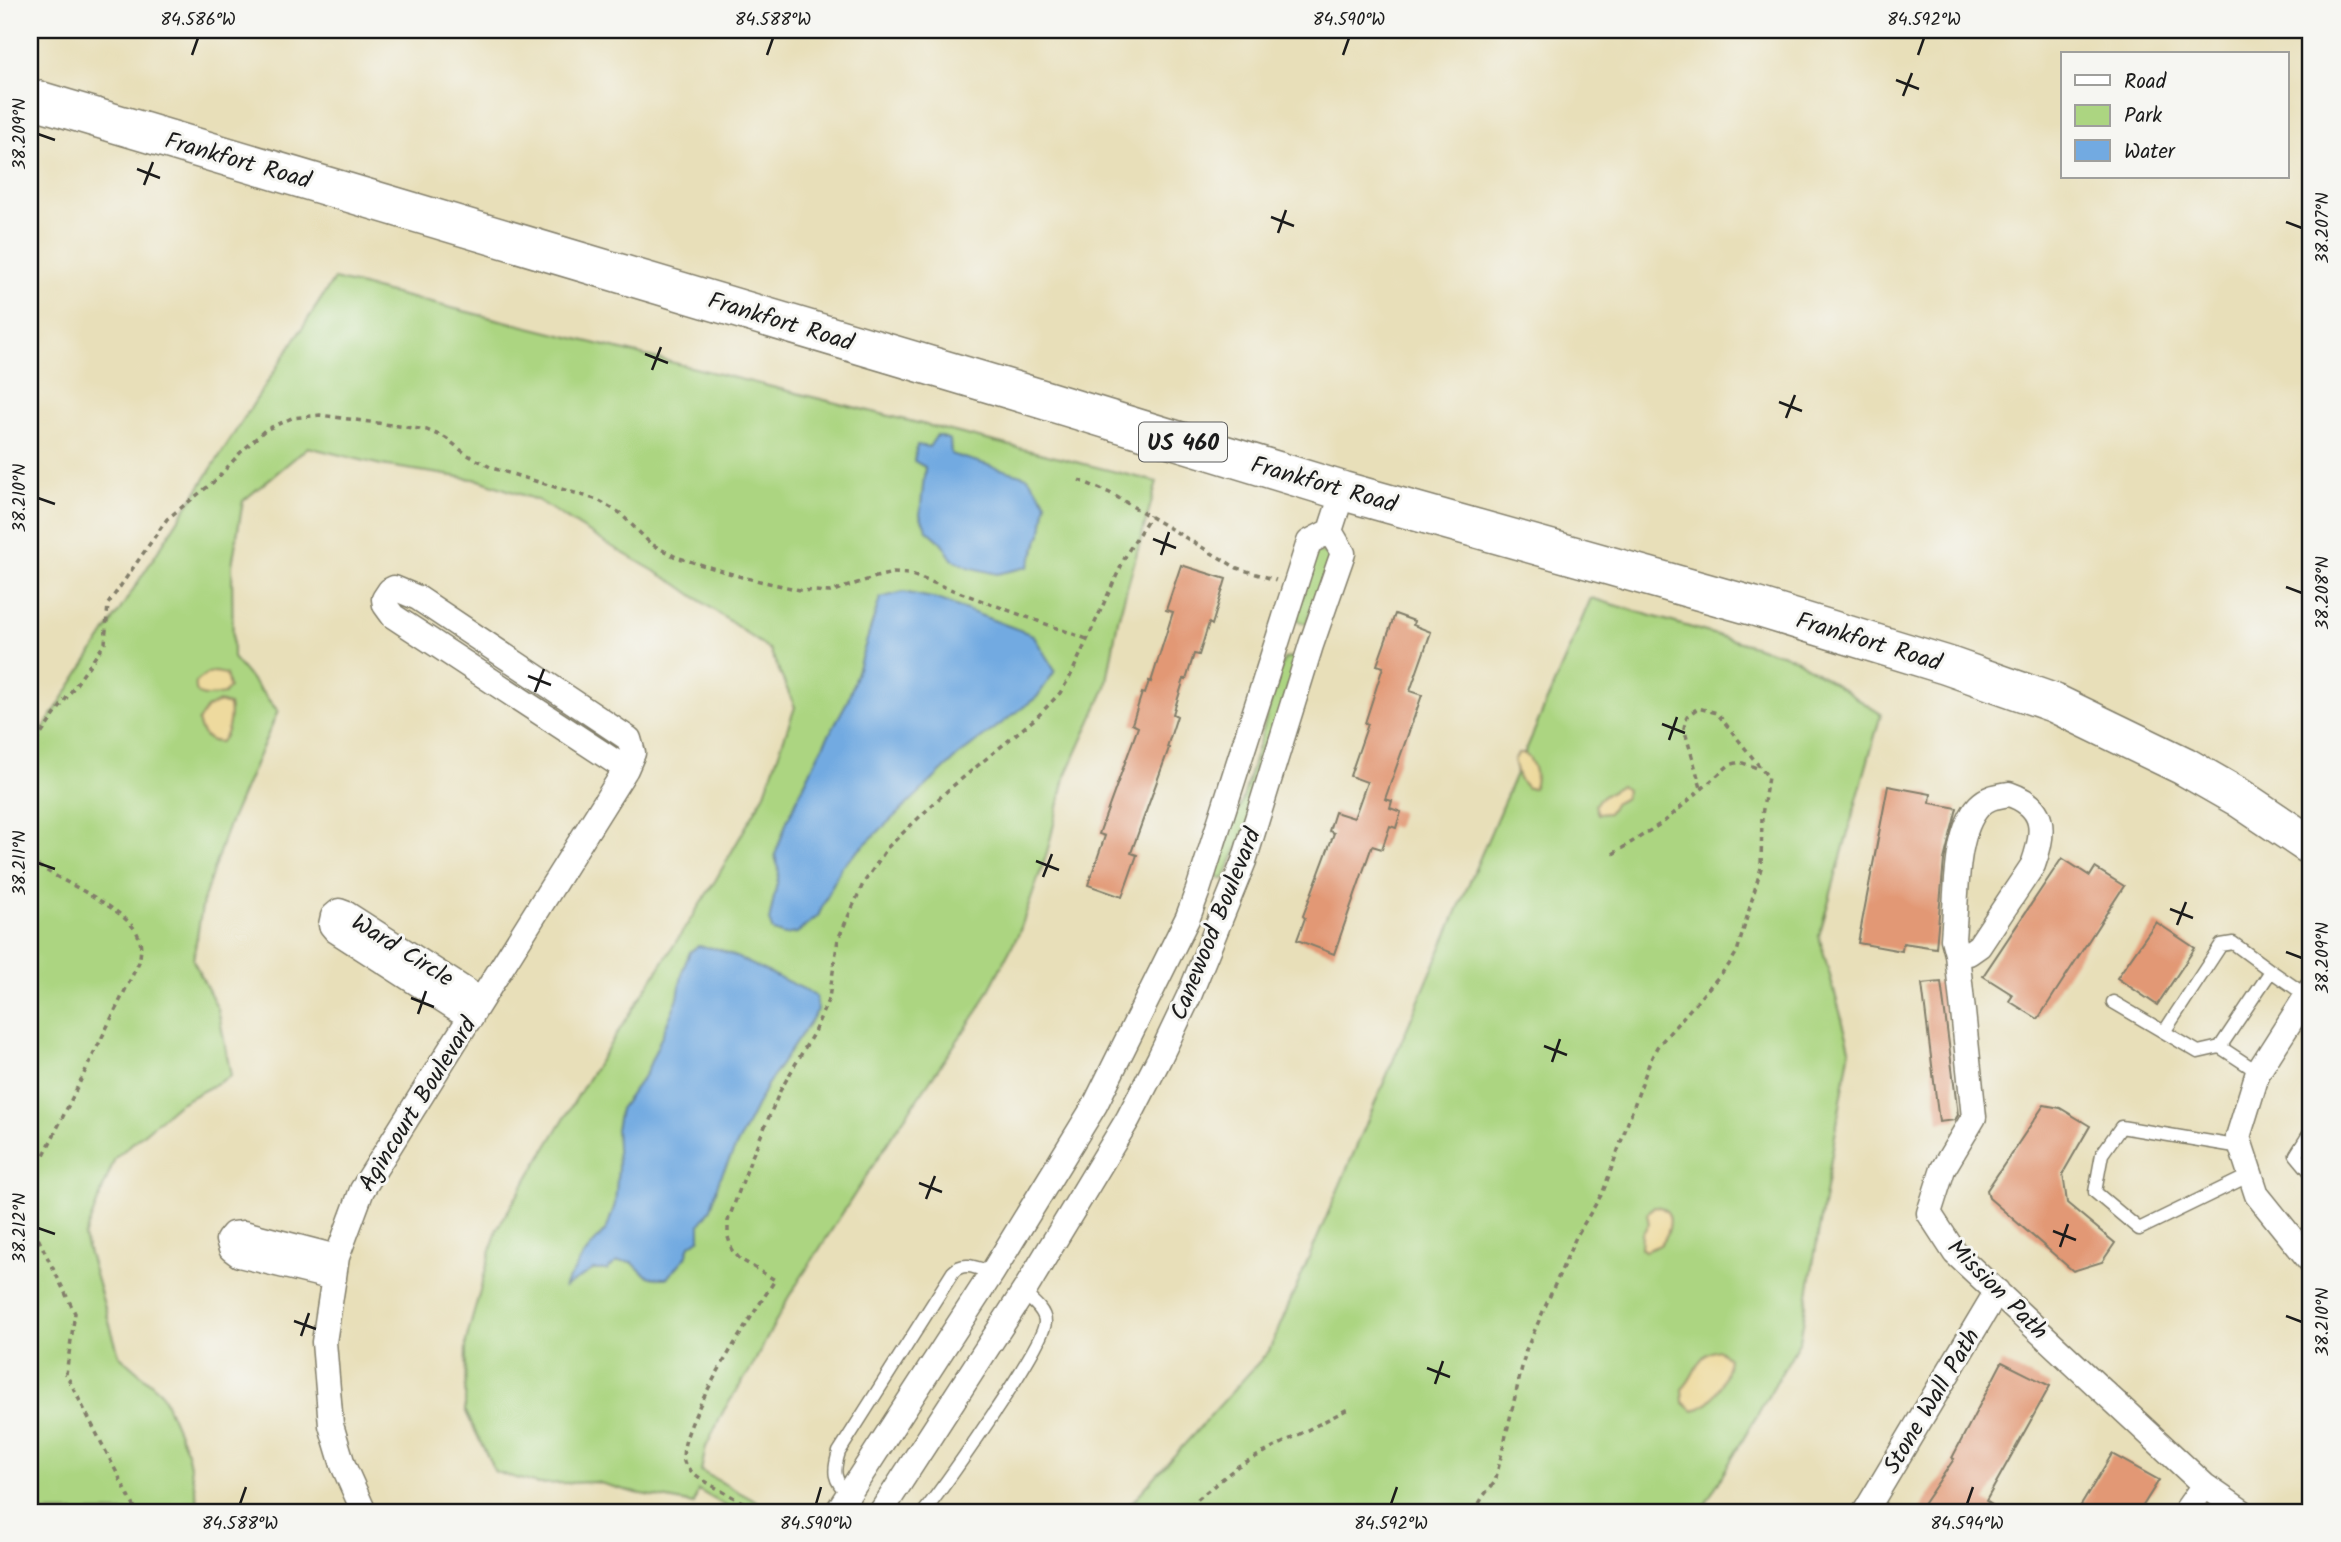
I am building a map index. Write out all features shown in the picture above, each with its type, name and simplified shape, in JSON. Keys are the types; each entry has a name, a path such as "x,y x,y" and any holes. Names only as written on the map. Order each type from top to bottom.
{"main road":[{"name":"Frankfort Road","path":"30,99 1343,491 1766,610 1946,664 2054,703 2184,766 2238,797 2311,846"}],"street":[{"path":"1330,531 1343,491"},
{"name":"Canewood Boulevard","path":"843,1503 992,1273 1095,1104 1188,917 1309,542 1330,531 1343,553 1307,657 1244,861 1189,996 1128,1119 1023,1293 881,1512"},
{"path":"390,590 401,590 418,598 629,739 633,753 626,769 393,616 385,606 384,599 390,590"},
{"name":"Agincourt Boulevard","path":"364,1512 343,1465 331,1425 324,1342 335,1267 362,1190 626,769"},
{"name":"Mission Path","path":"1957,954 1969,953 1979,947 2033,864 2042,834 2040,820 2034,809 2023,799 2009,794 1992,797 1980,804 1964,833 1953,940 1957,954 1974,1117 1942,1169 1929,1213 1955,1253 2204,1485 2243,1512"},
{"name":"Ward Circle","path":"339,911 347,914 476,1009 335,931 331,925 333,916 339,911"},
{"path":"2307,1003 2258,1072 2238,1137 2257,1195 2311,1262"},
{"name":"Stone Wall Path","path":"1865,1512 1997,1291"},
{"path":"2185,1512 2204,1485"},
{"path":"843,1503 876,1512"}],"lane":[{"path":"2164,1032 2221,945 2233,943 2271,971 2307,1003"},
{"path":"2113,1002 2198,1052 2220,1047 2271,971"},
{"path":"2220,1047 2258,1072"},
{"path":"2241,1147 2121,1127 2102,1154 2095,1192 2139,1229 2250,1175"},
{"path":"2311,1131 2296,1155 2311,1173"},
{"path":"843,1503 835,1469 839,1452 953,1272 958,1266 966,1265 992,1273"},
{"path":"924,1512 1024,1366 1045,1326 1045,1317 1040,1309 1023,1293"}],"path":[{"path":"30,750 105,643 108,604 167,519 216,480 265,430 292,418 320,415 427,430 446,438 466,454 492,468 598,500 620,513 651,544 676,557 742,577 800,590 830,592 893,573 909,574 1087,639"},
{"path":"1079,480 1110,493 1237,568 1295,585"},
{"path":"761,1512 693,1473 684,1463 683,1449 695,1414 775,1280 740,1259 732,1250 728,1237 728,1221 751,1159 780,1091 814,1032 829,998 838,939 863,884 888,847 948,790 1037,716 1060,693 1070,677 1126,553 1150,516"},
{"path":"1474,1512 1484,1494 1495,1482 1526,1350 1576,1237 1603,1192 1657,1047 1728,966 1737,952 1761,868 1762,815 1768,777 1717,713 1698,708 1687,716 1684,727 1701,788"},
{"path":"1613,854 1665,821 1729,765 1740,762 1762,769"},
{"path":"30,860 46,873 121,914 138,934 141,951 139,962 43,1157 30,1165"},
{"path":"30,1210 36,1234 75,1312 66,1374 137,1512"},
{"path":"1182,1512 1238,1466 1348,1409"}],"green space":[{"path":"334,279 1157,482 1118,620 1106,687 1065,778 1047,853 1019,933 979,1009 892,1136 788,1298 706,1447 701,1471 775,1512 736,1512 698,1490 694,1504 596,1482 537,1484 495,1472 465,1410 466,1341 497,1229 588,1079 715,881 764,795 795,707 770,650 677,584 537,500 479,480 381,465 308,447 243,501 232,565 233,658 278,711 227,829 203,901 193,960 218,1009 231,1076 178,1104 115,1158 84,1237 119,1355 161,1392 187,1452 200,1512 30,1512 30,749"},
{"path":"1320,552 1330,558 1306,624 1298,621 1297,616 1316,553"},
{"path":"1591,598 1794,658 1881,714 1819,936 1850,1048 1800,1341 1701,1512 1123,1512 1269,1351"},
{"path":"1284,659 1296,659 1253,813 1224,879 1219,878 1215,874 1243,798 1281,667"}],"sand":[{"path":"208,673 226,674 229,687 224,694 200,695 196,682"},
{"path":"219,702 229,705 230,714 227,730 220,742 205,736 198,721 207,708"},
{"path":"1518,754 1525,754 1533,765 1536,780 1533,788 1527,788 1519,779 1514,760"},
{"path":"1620,786 1626,790 1625,798 1614,804 1608,813 1598,814 1595,805 1599,799"},
{"path":"1654,1206 1666,1211 1669,1227 1660,1245 1645,1251 1641,1248 1642,1234 1649,1224 1647,1214"},
{"path":"1719,1350 1728,1358 1722,1383 1707,1404 1693,1411 1683,1402 1682,1389 1705,1355"}],"water":[{"path":"937,435 950,440 951,454 1028,477 1046,502 1042,532 1028,567 997,574 968,567 952,559 941,542 927,530 920,515 925,467 914,461 917,445 929,447"},
{"path":"903,592 937,599 1033,635 1055,671 1037,697 958,756 841,867 818,916 797,933 784,935 773,931 769,921 779,873 775,855 787,821 848,700 880,598"},
{"path":"698,946 719,949 808,991 816,997 818,1010 767,1085 719,1180 711,1209 700,1224 700,1238 690,1245 686,1257 667,1278 647,1275 632,1262 617,1262 607,1270 593,1270 563,1288 584,1255 607,1228 615,1204 618,1166 616,1129 620,1109 646,1073 678,998 683,969 690,952"}],"building":[{"path":"1181,565 1226,579 1212,625 1209,623 1199,655 1194,654 1186,680 1184,679 1173,714 1177,716 1167,747 1169,748 1131,853 1137,855 1122,897 1088,885 1105,836 1099,834 1138,727 1132,724 1142,693 1145,694 1149,681 1151,682 1173,612 1166,610"},
{"path":"1395,614 1414,621 1413,625 1431,632 1410,691 1422,695 1385,799 1392,801 1390,808 1401,812 1396,828 1390,826 1382,849 1372,846 1334,954 1297,940 1305,918 1303,916 1334,833 1329,831 1335,812 1354,818 1367,782 1350,776 1368,724 1365,723 1383,667 1377,665"},
{"path":"1888,786 1931,794 1930,803 1957,808 1944,860 1936,948 1903,943 1902,951 1858,943"},
{"path":"2062,858 2090,876 2095,868 2124,886 2038,1019 2009,1001 2013,995 1983,976"},
{"path":"2156,922 2195,948 2157,1005 2117,978"},
{"path":"1941,982 1958,1115 1955,1120 1939,1122 1922,984"},
{"path":"2044,1105 2060,1108 2090,1126 2063,1173 2067,1203 2115,1243 2102,1262 2073,1271 1989,1198 1987,1190"},
{"path":"2002,1362 2050,1386 1986,1501 2003,1512 1918,1512 1954,1459 1952,1458"},
{"path":"2112,1454 2159,1480 2139,1512 2077,1512"}]}
